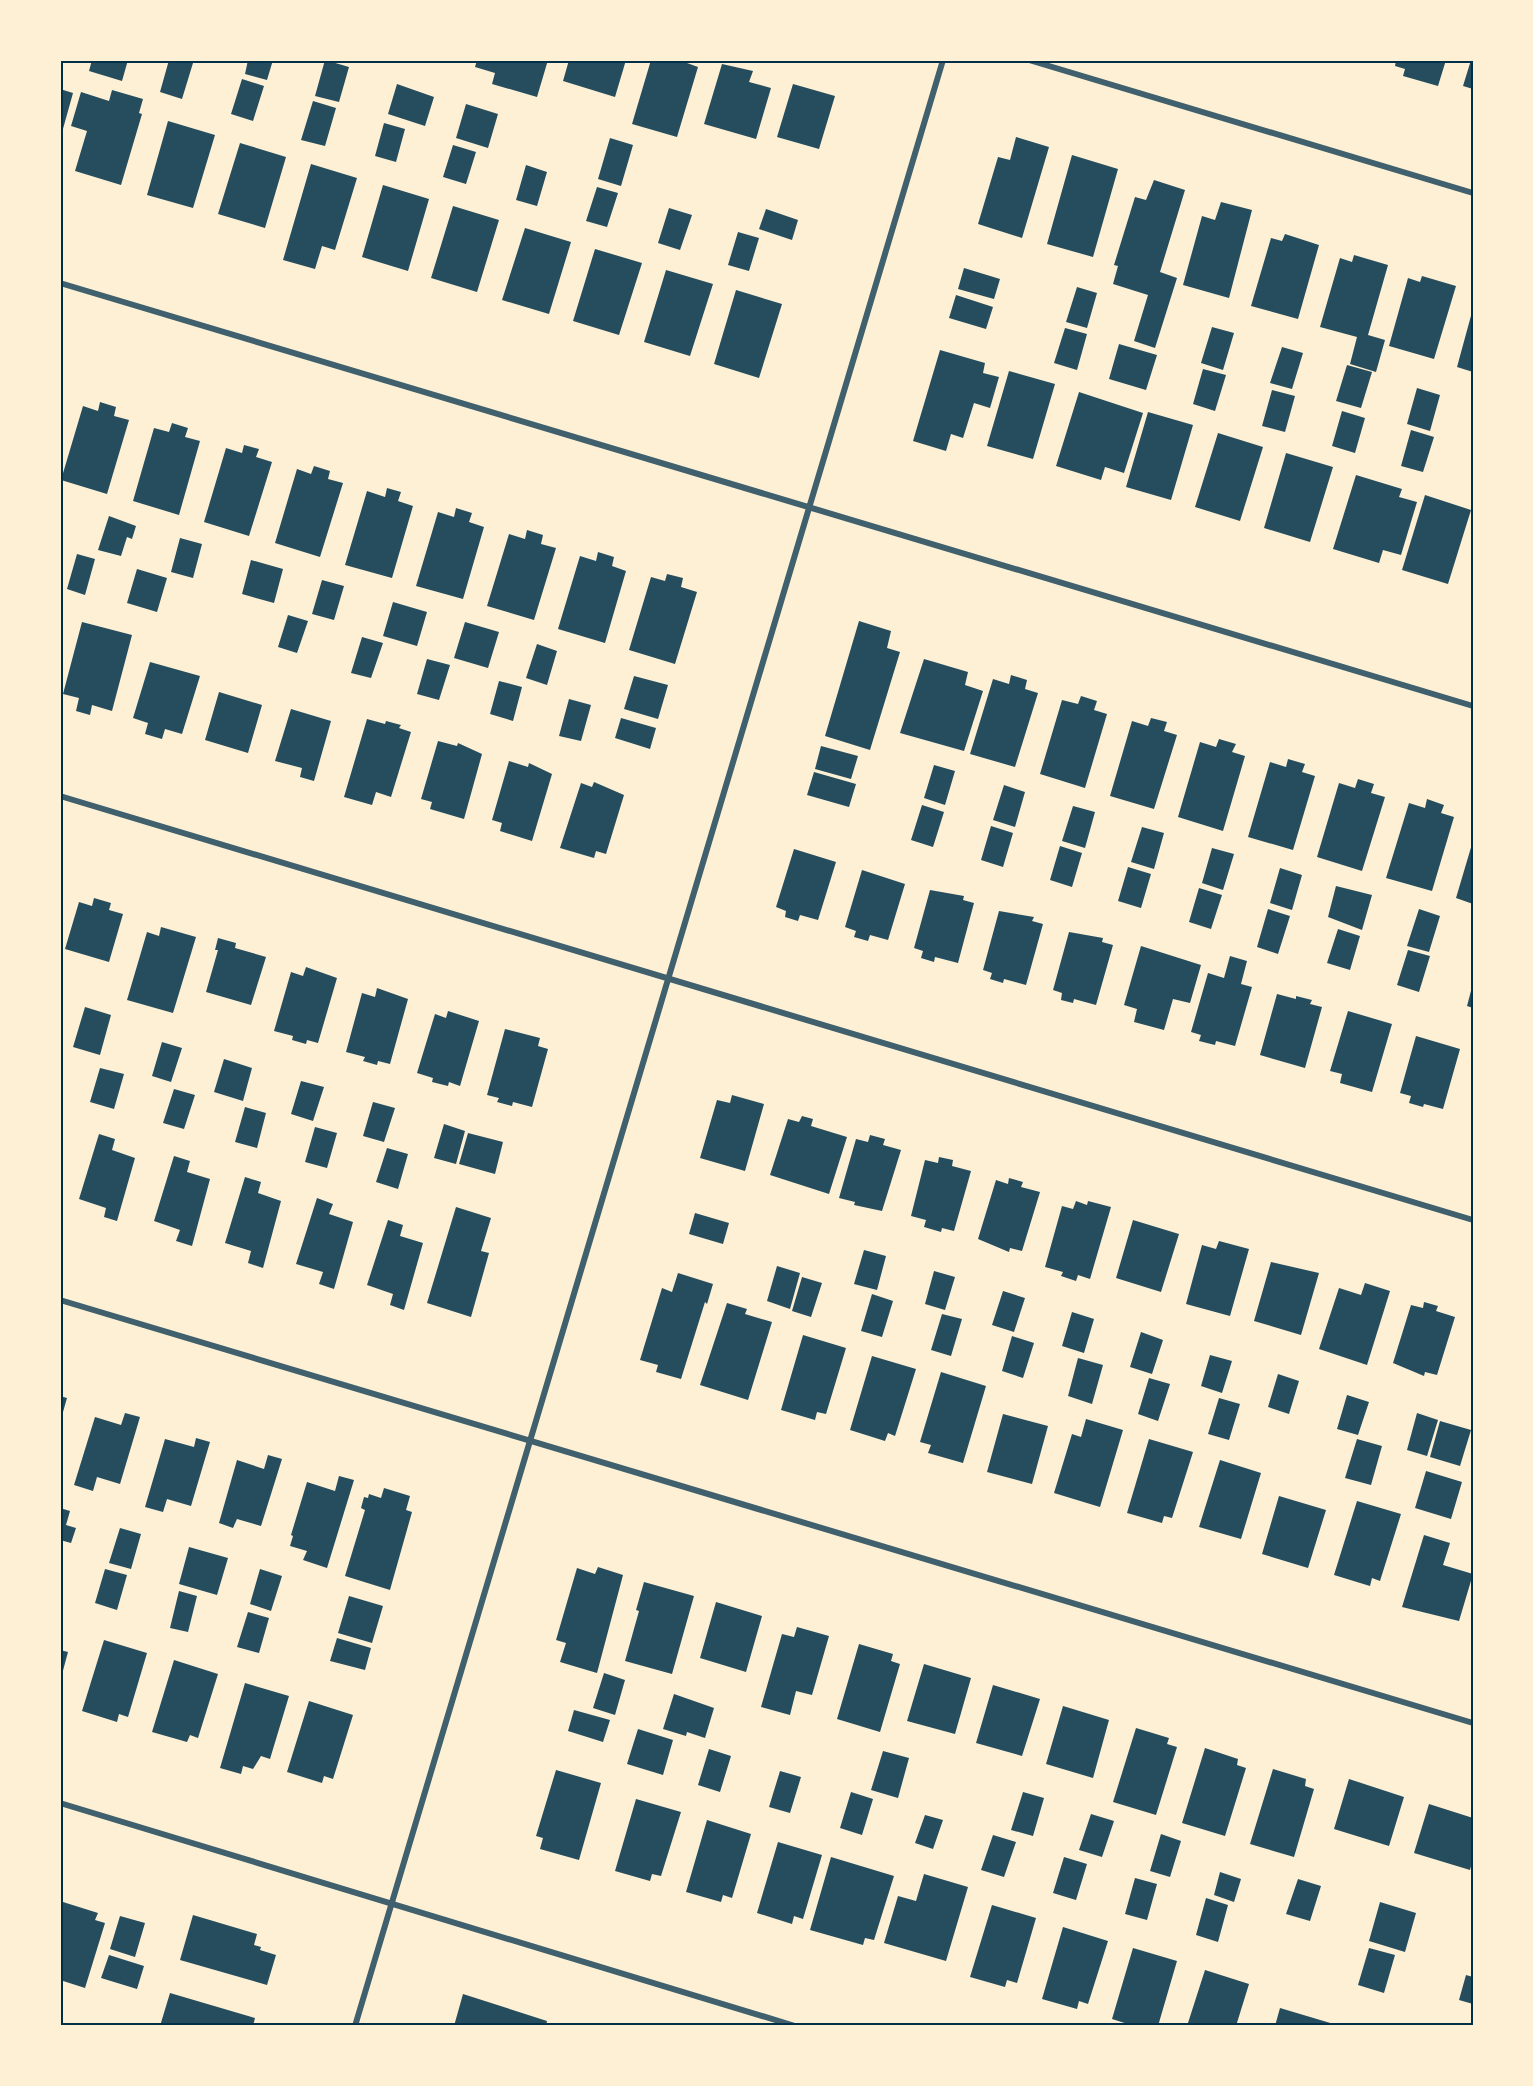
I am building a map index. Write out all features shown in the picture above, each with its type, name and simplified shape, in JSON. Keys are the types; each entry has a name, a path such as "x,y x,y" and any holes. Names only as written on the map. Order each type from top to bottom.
{"street":[{"path":"355,2026 943,60"},
{"path":"1029,60 1473,193"},
{"path":"60,283 1473,706"},
{"path":"60,796 1473,1220"},
{"path":"60,1300 1473,1723"},
{"path":"60,1803 795,2026"}],"building":[{"path":"92,60 128,60 122,81 89,71"},
{"path":"169,60 193,63 182,99 160,92"},
{"path":"248,60 273,60 267,80 245,74"},
{"path":"325,60 349,67 339,102 315,96"},
{"path":"477,60 548,60 537,97 492,84 495,73 475,67"},
{"path":"569,60 626,60 615,97 563,81"},
{"path":"651,60 688,60 687,63 698,67 677,137 632,124"},
{"path":"1396,60 1446,60 1438,86 1403,76 1405,69 1395,66"},
{"path":"1471,60 1473,60 1473,89 1463,86"},
{"path":"722,64 753,71 749,82 771,88 756,139 704,124"},
{"path":"242,79 264,86 253,121 231,114"},
{"path":"397,84 434,97 425,126 388,114"},
{"path":"793,84 835,96 819,149 777,137"},
{"path":"60,89 73,93 61,136 60,136"},
{"path":"112,90 143,99 139,113 142,114 121,185 75,171 87,131 71,126 81,92 109,101"},
{"path":"313,101 336,108 325,146 301,140"},
{"path":"466,104 498,114 488,148 456,138"},
{"path":"168,121 215,135 193,208 147,195"},
{"path":"384,123 405,129 396,162 375,156"},
{"path":"1016,137 1049,147 1022,238 978,224 998,157 1010,160"},
{"path":"610,138 633,145 621,186 598,179"},
{"path":"240,143 286,157 265,228 218,214"},
{"path":"453,145 476,152 466,184 443,177"},
{"path":"1072,155 1118,169 1093,257 1047,244"},
{"path":"311,164 357,178 335,250 322,246 315,269 283,260"},
{"path":"526,165 547,172 537,206 516,200"},
{"path":"1154,180 1185,190 1160,272 1177,278 1155,348 1134,341 1148,295 1113,284 1118,266 1114,265 1135,197 1146,200"},
{"path":"383,185 429,199 408,271 362,257"},
{"path":"597,187 618,193 607,227 586,221"},
{"path":"1221,202 1252,210 1229,298 1183,285 1202,216 1215,220"},
{"path":"453,206 499,220 477,292 431,278"},
{"path":"669,208 692,215 680,250 658,243"},
{"path":"766,209 798,220 792,240 759,229"},
{"path":"525,228 571,242 549,314 502,300"},
{"path":"738,232 759,238 749,271 728,265"},
{"path":"1285,234 1319,245 1298,319 1251,306 1271,238 1282,241"},
{"path":"595,249 642,263 619,335 573,321"},
{"path":"1354,255 1388,265 1368,335 1385,340 1376,372 1350,364 1357,337 1320,327 1340,258 1352,262"},
{"path":"964,268 1000,279 994,299 958,289"},
{"path":"666,270 713,284 690,356 644,342"},
{"path":"1422,276 1456,286 1434,359 1389,346 1408,278 1420,282"},
{"path":"1077,287 1097,293 1087,328 1066,322"},
{"path":"736,290 782,304 759,378 714,364"},
{"path":"956,295 993,307 986,329 949,318"},
{"path":"1473,312 1473,372 1457,367"},
{"path":"1212,327 1234,333 1223,370 1201,363"},
{"path":"1065,328 1087,334 1077,370 1054,363"},
{"path":"1119,344 1157,355 1146,390 1109,379"},
{"path":"1282,347 1303,353 1292,389 1270,383"},
{"path":"940,350 985,363 983,373 999,377 990,408 974,403 963,438 951,434 946,451 913,441"},
{"path":"1347,365 1372,372 1361,408 1336,401"},
{"path":"1203,369 1226,375 1215,411 1193,404"},
{"path":"1009,371 1055,384 1033,459 987,446"},
{"path":"1417,388 1440,395 1430,431 1407,424"},
{"path":"1272,390 1295,396 1285,432 1262,426"},
{"path":"1079,392 1143,413 1124,473 1105,467 1101,480 1056,466"},
{"path":"100,402 116,407 114,416 129,420 107,494 61,480 83,406 98,411"},
{"path":"1342,411 1365,418 1355,453 1332,446"},
{"path":"1148,412 1193,425 1171,500 1126,487"},
{"path":"172,423 188,428 185,437 200,441 179,515 133,501 154,428 169,432"},
{"path":"1411,430 1434,437 1423,472 1401,466"},
{"path":"1218,433 1263,447 1240,521 1195,507"},
{"path":"244,445 259,449 256,457 272,462 249,536 204,522 226,448 242,453"},
{"path":"1286,453 1333,467 1310,542 1264,528"},
{"path":"314,466 330,471 328,479 343,483 320,557 275,543 297,469 311,474"},
{"path":"1356,475 1402,489 1399,497 1417,502 1401,555 1383,550 1379,563 1333,549"},
{"path":"387,488 401,492 398,501 413,506 392,578 345,565 367,491 385,497"},
{"path":"1425,495 1471,510 1448,584 1402,570"},
{"path":"456,508 472,513 469,522 484,527 463,599 416,586 438,512 454,517"},
{"path":"109,516 136,526 132,539 127,537 121,556 98,550"},
{"path":"527,530 543,535 541,544 556,548 534,620 487,606 509,534 525,539"},
{"path":"180,538 202,544 193,578 171,572"},
{"path":"598,552 614,557 612,566 626,571 605,643 558,629 580,556 596,561"},
{"path":"77,554 95,559 85,595 67,589"},
{"path":"251,560 283,569 274,603 242,594"},
{"path":"137,569 167,578 157,612 127,603"},
{"path":"667,574 683,578 681,587 697,592 675,664 629,650 651,577 665,581"},
{"path":"322,580 344,586 334,620 312,614"},
{"path":"393,602 427,612 417,646 383,636"},
{"path":"288,615 308,621 297,653 278,647"},
{"path":"859,621 891,631 887,648 900,652 870,750 825,736"},
{"path":"82,622 132,635 112,711 92,705 90,715 76,711 79,698 63,694"},
{"path":"465,622 499,632 488,668 454,658"},
{"path":"362,637 383,643 371,678 351,673"},
{"path":"537,644 557,651 547,685 526,678"},
{"path":"427,659 450,665 439,700 417,694"},
{"path":"924,659 968,672 965,685 983,691 964,751 900,733"},
{"path":"150,662 200,676 182,734 165,729 162,739 145,734 148,723 133,718"},
{"path":"1011,675 1027,680 1025,689 1038,693 1015,767 970,754 993,679 1009,684"},
{"path":"634,676 668,685 658,719 624,709"},
{"path":"499,681 522,687 513,721 490,714"},
{"path":"219,692 262,705 248,753 205,740"},
{"path":"1081,696 1097,701 1094,710 1107,714 1085,788 1040,774 1062,700 1078,704"},
{"path":"569,699 591,705 581,741 559,736"},
{"path":"291,709 331,721 314,781 300,777 302,768 275,761"},
{"path":"621,718 656,728 650,749 615,738"},
{"path":"1151,718 1167,722 1164,731 1177,735 1154,809 1110,796 1132,721 1148,726"},
{"path":"367,719 401,725 399,728 411,732 391,797 376,792 372,805 344,797"},
{"path":"1219,739 1236,744 1232,752 1245,756 1223,831 1178,817 1200,742 1216,747"},
{"path":"438,741 457,746 458,743 482,754 464,819 430,809 432,802 421,799"},
{"path":"821,746 858,756 851,779 815,769"},
{"path":"1288,759 1305,764 1302,772 1315,776 1293,850 1248,837 1270,762 1286,767"},
{"path":"509,761 528,767 529,763 552,774 532,841 500,831 502,823 492,820"},
{"path":"934,765 955,771 945,805 924,798"},
{"path":"814,772 856,784 849,807 807,795"},
{"path":"1358,779 1374,784 1371,793 1385,797 1362,871 1317,857 1339,783 1355,788"},
{"path":"594,782 624,795 606,854 596,851 594,858 560,848 581,783 592,787"},
{"path":"1004,785 1025,792 1015,827 993,820"},
{"path":"1427,799 1444,805 1441,813 1454,817 1432,891 1386,878 1409,803 1425,808"},
{"path":"922,805 944,812 933,847 911,840"},
{"path":"1073,806 1095,812 1085,848 1062,841"},
{"path":"991,826 1013,833 1003,867 981,860"},
{"path":"1142,827 1164,833 1154,869 1131,862"},
{"path":"1473,844 1473,904 1456,898"},
{"path":"1060,846 1082,853 1072,887 1050,880"},
{"path":"1212,848 1234,854 1223,890 1202,883"},
{"path":"794,849 836,862 818,920 800,915 798,921 785,917 786,911 776,907"},
{"path":"1128,867 1151,874 1141,908 1118,901"},
{"path":"1280,868 1302,875 1292,910 1270,903"},
{"path":"862,870 905,884 888,940 870,935 868,941 854,937 856,931 845,927"},
{"path":"1336,886 1372,895 1362,930 1328,917"},
{"path":"1199,888 1222,895 1211,929 1189,922"},
{"path":"930,890 964,896 963,900 974,903 958,963 935,957 934,962 921,958 923,951 914,948"},
{"path":"94,898 111,903 109,910 123,914 109,962 65,949 79,902 92,906"},
{"path":"1268,909 1290,916 1278,954 1257,947"},
{"path":"1419,909 1440,916 1429,952 1407,946"},
{"path":"999,911 1034,917 1032,921 1043,924 1026,985 1004,979 1003,983 990,979 992,973 983,970"},
{"path":"161,927 196,937 173,1013 127,1000 147,932 159,936"},
{"path":"1338,929 1360,936 1350,970 1327,963"},
{"path":"1069,932 1103,938 1102,942 1113,945 1096,1005 1074,999 1073,1003 1061,1000 1062,993 1053,990"},
{"path":"218,938 236,943 235,948 266,957 251,1005 206,992 218,950 215,950"},
{"path":"1141,946 1201,965 1190,1003 1173,999 1164,1030 1134,1022 1137,1009 1124,1005"},
{"path":"1408,950 1430,956 1419,992 1397,985"},
{"path":"1230,956 1247,961 1241,984 1252,987 1235,1046 1216,1041 1215,1045 1199,1041 1201,1035 1191,1032 1208,973 1224,978"},
{"path":"306,967 337,978 318,1043 307,1040 306,1044 292,1040 293,1036 274,1031 291,972 303,976"},
{"path":"377,988 408,999 390,1064 378,1061 377,1065 363,1061 365,1057 346,1052 362,993 375,997"},
{"path":"1473,988 1473,1008 1467,1006"},
{"path":"1277,994 1312,1000 1310,1004 1322,1007 1305,1068 1260,1055"},
{"path":"85,1007 111,1015 100,1055 73,1047"},
{"path":"448,1011 479,1021 460,1086 449,1082 448,1086 432,1082 433,1078 417,1073 435,1014 446,1018"},
{"path":"1348,1011 1392,1024 1372,1092 1340,1083 1342,1074 1330,1071"},
{"path":"505,1029 540,1038 538,1046 548,1049 532,1107 513,1102 512,1106 497,1102 499,1098 487,1095"},
{"path":"1416,1036 1460,1049 1443,1109 1409,1103 1411,1096 1400,1093"},
{"path":"162,1042 182,1048 171,1082 152,1076"},
{"path":"224,1059 252,1068 243,1101 214,1092"},
{"path":"100,1068 124,1074 114,1109 90,1102"},
{"path":"301,1081 324,1087 313,1121 291,1114"},
{"path":"174,1089 195,1095 184,1129 163,1123"},
{"path":"732,1095 764,1104 745,1171 700,1158 717,1100 730,1103"},
{"path":"373,1102 395,1108 384,1142 363,1136"},
{"path":"245,1107 266,1113 257,1148 235,1142"},
{"path":"802,1116 813,1119 811,1126 847,1137 829,1194 770,1175 788,1119 799,1122"},
{"path":"444,1124 465,1131 456,1164 434,1158"},
{"path":"315,1127 337,1133 327,1168 305,1162"},
{"path":"468,1133 503,1142 495,1174 459,1164"},
{"path":"99,1134 115,1139 112,1150 135,1158 117,1221 104,1217 106,1208 79,1199"},
{"path":"870,1135 885,1139 883,1145 901,1150 882,1211 854,1205 855,1202 839,1198 856,1139 868,1142"},
{"path":"387,1148 408,1154 398,1189 376,1182"},
{"path":"174,1156 190,1161 187,1172 210,1179 192,1246 176,1241 180,1230 154,1221"},
{"path":"939,1157 953,1160 952,1166 971,1171 954,1231 942,1228 941,1232 924,1227 926,1220 911,1216 925,1160 938,1163"},
{"path":"245,1177 261,1182 258,1193 281,1201 263,1268 248,1263 251,1251 225,1243"},
{"path":"1009,1178 1023,1182 1021,1187 1040,1192 1022,1251 1010,1248 1009,1252 978,1239 996,1180 1008,1184"},
{"path":"317,1198 333,1204 329,1214 353,1222 334,1289 319,1284 323,1272 296,1264"},
{"path":"1076,1201 1087,1205 1088,1201 1111,1207 1090,1279 1078,1275 1076,1281 1061,1276 1063,1272 1045,1267 1062,1206 1073,1209"},
{"path":"456,1207 491,1218 481,1251 489,1253 471,1317 427,1303"},
{"path":"695,1213 729,1223 723,1244 689,1234"},
{"path":"388,1220 403,1225 400,1236 423,1243 404,1310 390,1305 393,1294 367,1285"},
{"path":"1133,1220 1179,1234 1161,1292 1116,1278"},
{"path":"1219,1241 1249,1249 1230,1316 1186,1304 1202,1245 1216,1249"},
{"path":"864,1250 886,1256 877,1290 854,1284"},
{"path":"1271,1262 1319,1273 1301,1335 1254,1321"},
{"path":"777,1266 800,1273 790,1309 767,1301"},
{"path":"934,1271 955,1277 945,1310 925,1304"},
{"path":"678,1273 713,1284 707,1304 705,1302 681,1379 656,1372 658,1365 640,1360 662,1288 672,1292"},
{"path":"802,1277 822,1283 811,1317 792,1311"},
{"path":"1365,1283 1390,1291 1367,1365 1319,1349 1339,1288 1361,1295"},
{"path":"1003,1291 1025,1298 1014,1332 992,1325"},
{"path":"872,1294 893,1301 882,1337 861,1331"},
{"path":"1424,1302 1438,1306 1436,1311 1455,1317 1437,1375 1425,1372 1424,1376 1393,1363 1411,1305 1423,1308"},
{"path":"727,1303 747,1309 745,1314 772,1322 748,1400 700,1385"},
{"path":"1072,1312 1094,1319 1084,1353 1062,1346"},
{"path":"942,1314 962,1319 951,1356 931,1350"},
{"path":"1141,1332 1163,1340 1152,1374 1130,1367"},
{"path":"803,1335 846,1348 826,1414 817,1412 815,1420 781,1410"},
{"path":"1012,1336 1034,1343 1023,1378 1002,1371"},
{"path":"1210,1355 1232,1361 1222,1393 1201,1386"},
{"path":"872,1356 916,1369 895,1436 888,1433 885,1441 850,1430"},
{"path":"1078,1358 1103,1365 1092,1404 1068,1396"},
{"path":"941,1372 986,1386 963,1463 928,1453 931,1445 920,1442"},
{"path":"1278,1374 1299,1381 1289,1414 1268,1407"},
{"path":"1149,1378 1170,1384 1158,1421 1138,1414"},
{"path":"1347,1395 1369,1402 1358,1435 1337,1429"},
{"path":"60,1396 67,1398 61,1419 60,1419"},
{"path":"1219,1398 1240,1404 1229,1440 1208,1434"},
{"path":"125,1413 140,1417 120,1484 97,1477 93,1491 74,1485 95,1417 121,1425"},
{"path":"1417,1413 1438,1420 1427,1456 1407,1450"},
{"path":"1003,1414 1048,1426 1032,1484 987,1472"},
{"path":"1086,1419 1123,1430 1100,1507 1054,1493 1072,1434 1081,1437"},
{"path":"1440,1421 1471,1430 1460,1466 1430,1457"},
{"path":"196,1438 210,1442 191,1506 167,1499 163,1512 145,1507 165,1439 194,1447"},
{"path":"1149,1439 1193,1452 1172,1518 1164,1516 1162,1523 1127,1513"},
{"path":"1357,1439 1382,1446 1371,1485 1345,1478"},
{"path":"268,1455 282,1459 261,1526 237,1519 233,1528 219,1523 237,1460 264,1469"},
{"path":"1220,1460 1261,1473 1241,1539 1199,1527"},
{"path":"1426,1471 1462,1482 1451,1519 1415,1508"},
{"path":"339,1476 354,1480 327,1568 303,1560 307,1551 290,1546 293,1536 291,1535 307,1482 335,1491"},
{"path":"384,1488 410,1496 406,1510 412,1512 390,1590 345,1576 365,1510 361,1508 364,1497 368,1498 369,1494 381,1498"},
{"path":"1279,1496 1326,1510 1308,1568 1262,1554"},
{"path":"1357,1501 1401,1514 1380,1581 1372,1578 1370,1586 1334,1575"},
{"path":"60,1508 70,1511 66,1525 76,1528 71,1543 60,1540"},
{"path":"120,1528 141,1534 131,1569 109,1563"},
{"path":"1424,1535 1450,1543 1443,1565 1473,1574 1459,1621 1402,1607"},
{"path":"189,1547 228,1558 217,1595 179,1584"},
{"path":"598,1567 623,1575 597,1673 560,1662 566,1643 556,1640 577,1568 595,1574"},
{"path":"105,1569 127,1575 117,1610 95,1603"},
{"path":"260,1569 282,1576 271,1611 250,1604"},
{"path":"644,1582 694,1596 672,1674 625,1661 639,1611 636,1610"},
{"path":"179,1591 197,1596 188,1632 170,1628"},
{"path":"349,1596 383,1606 372,1643 338,1633"},
{"path":"716,1602 762,1616 746,1672 700,1658"},
{"path":"248,1612 269,1618 259,1653 237,1647"},
{"path":"797,1627 829,1636 812,1695 796,1691 790,1715 761,1707 782,1634 794,1637"},
{"path":"337,1638 371,1648 365,1670 330,1661"},
{"path":"104,1640 147,1653 128,1717 119,1714 117,1722 82,1711"},
{"path":"859,1644 893,1654 891,1661 900,1664 880,1732 837,1719"},
{"path":"60,1650 68,1652 61,1678 60,1678"},
{"path":"174,1660 218,1674 198,1738 190,1735 187,1742 152,1732"},
{"path":"924,1664 971,1678 955,1734 907,1721"},
{"path":"604,1673 625,1680 615,1715 593,1708"},
{"path":"245,1683 289,1696 270,1759 261,1756 253,1769 243,1766 241,1774 220,1768"},
{"path":"993,1685 1040,1699 1022,1756 976,1743"},
{"path":"674,1694 714,1708 705,1738 687,1732 686,1736 663,1729"},
{"path":"309,1701 353,1715 333,1779 324,1776 322,1783 287,1772"},
{"path":"1063,1706 1109,1720 1093,1778 1046,1764"},
{"path":"574,1710 610,1720 603,1742 568,1731"},
{"path":"1136,1728 1169,1738 1167,1744 1177,1747 1156,1815 1113,1802"},
{"path":"638,1729 673,1740 663,1775 627,1764"},
{"path":"1205,1748 1238,1759 1237,1765 1246,1768 1225,1836 1182,1823"},
{"path":"709,1749 731,1756 720,1792 698,1785"},
{"path":"883,1751 909,1758 898,1798 871,1790"},
{"path":"1273,1769 1306,1779 1305,1786 1314,1789 1294,1857 1250,1844"},
{"path":"556,1770 601,1783 579,1860 540,1849 543,1838 536,1836"},
{"path":"780,1771 801,1777 790,1813 769,1807"},
{"path":"1349,1779 1404,1797 1389,1846 1334,1829"},
{"path":"851,1792 873,1799 862,1835 840,1828"},
{"path":"1023,1792 1044,1798 1033,1836 1011,1830"},
{"path":"636,1799 681,1812 661,1876 652,1874 650,1881 615,1871"},
{"path":"1429,1804 1473,1818 1473,1859 1470,1870 1414,1853"},
{"path":"1091,1814 1114,1821 1102,1857 1079,1850"},
{"path":"925,1815 943,1820 933,1849 915,1843"},
{"path":"707,1820 751,1834 732,1898 723,1895 721,1902 686,1892"},
{"path":"1161,1834 1181,1841 1170,1877 1150,1871"},
{"path":"993,1835 1016,1842 1004,1877 981,1870"},
{"path":"778,1842 822,1855 803,1919 794,1916 792,1924 757,1913"},
{"path":"831,1857 894,1876 874,1940 865,1938 863,1945 810,1930"},
{"path":"1064,1857 1087,1864 1076,1900 1053,1893"},
{"path":"1220,1872 1241,1879 1234,1902 1214,1895"},
{"path":"924,1874 968,1887 946,1961 884,1943 898,1896 916,1901"},
{"path":"1135,1878 1157,1884 1147,1920 1125,1914"},
{"path":"1298,1879 1321,1886 1310,1921 1286,1914"},
{"path":"1206,1898 1228,1905 1218,1942 1196,1935"},
{"path":"63,1902 98,1913 95,1920 105,1923 85,1988 60,1980 60,1913"},
{"path":"1380,1902 1416,1913 1405,1952 1369,1941"},
{"path":"992,1905 1036,1918 1017,1983 1007,1980 1005,1987 970,1977"},
{"path":"193,1915 257,1934 254,1945 261,1947 260,1950 276,1955 267,1985 180,1960"},
{"path":"120,1916 145,1923 135,1957 110,1949"},
{"path":"1063,1927 1108,1941 1088,2004 1079,2001 1077,2009 1042,1999"},
{"path":"1133,1948 1177,1961 1158,2026 1149,2023 1148,2026 1134,2026 1112,2019"},
{"path":"1369,1948 1395,1955 1384,1993 1358,1985"},
{"path":"109,1955 144,1966 137,1989 101,1978"},
{"path":"1205,1970 1249,1984 1236,2026 1187,2026"},
{"path":"1466,1975 1473,1977 1473,2004 1459,2000"},
{"path":"170,1993 255,2018 253,2026 160,2026"},
{"path":"463,1994 547,2021 546,2026 454,2026"},
{"path":"1280,2008 1337,2025 1337,2026 1275,2026"}]}
